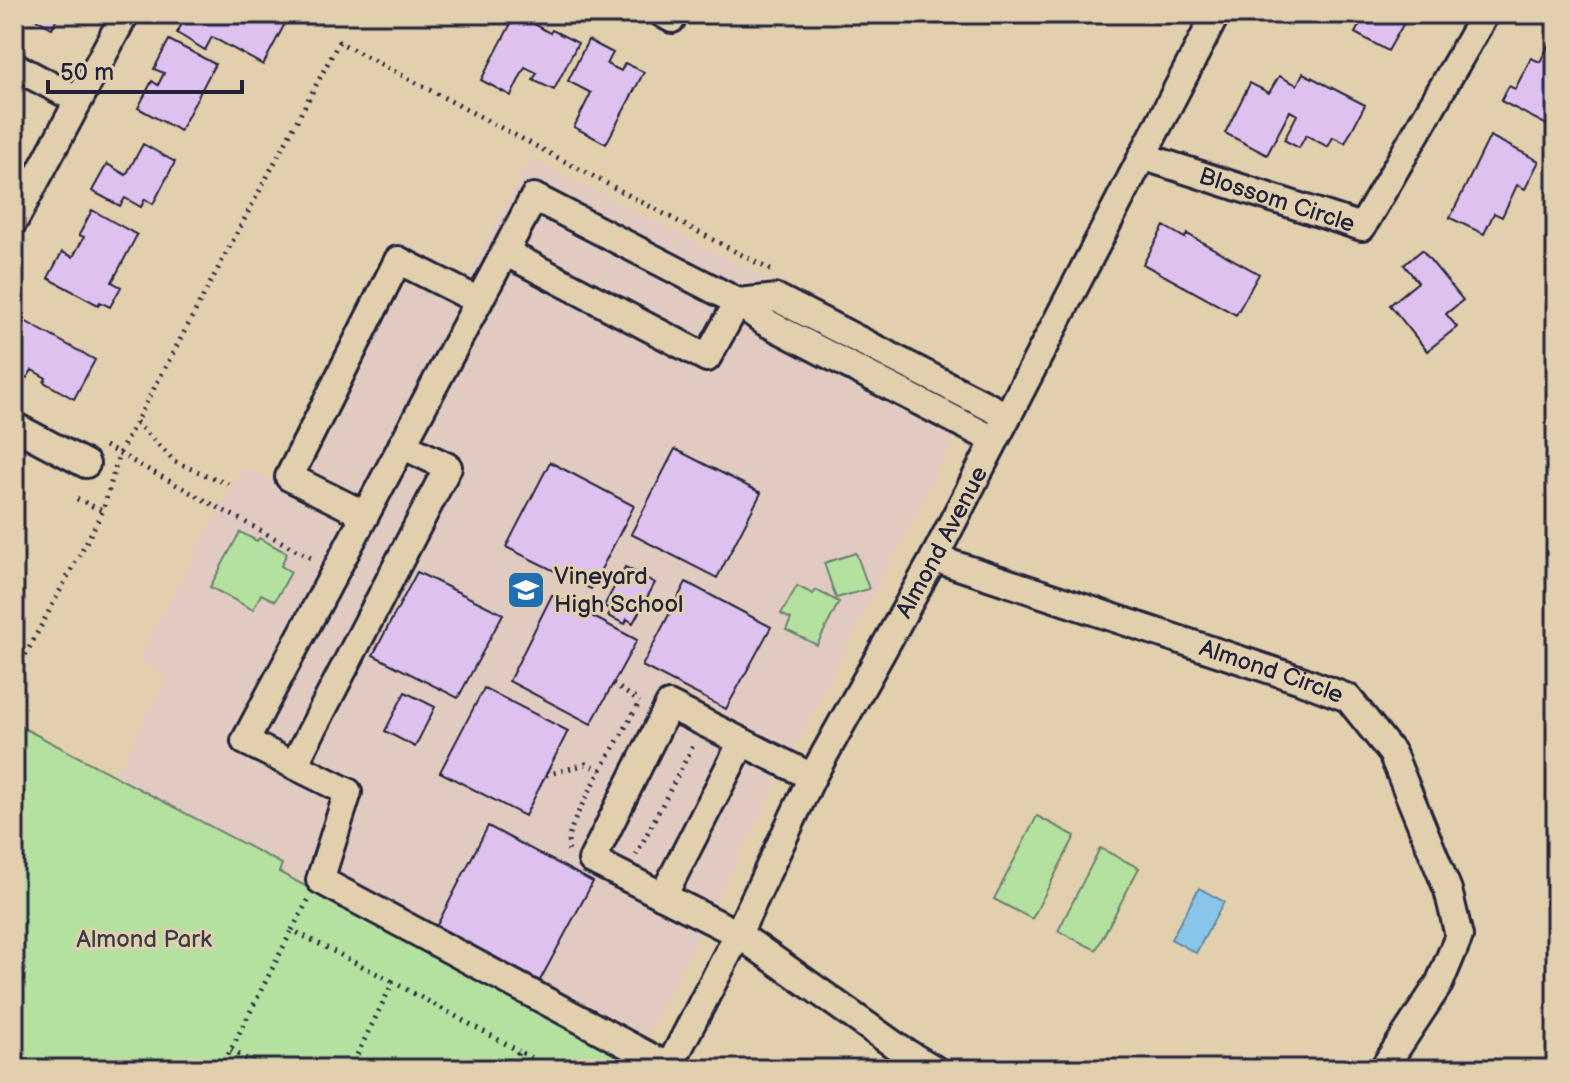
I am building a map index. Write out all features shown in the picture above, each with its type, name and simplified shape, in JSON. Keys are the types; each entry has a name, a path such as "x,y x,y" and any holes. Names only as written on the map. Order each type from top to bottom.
{"street":[{"path":"14,221 125,14"},
{"name":"Almond Avenue","path":"669,1068 738,934 812,777 934,558 1216,14"},
{"name":"Blossom Circle","path":"1142,156 1362,227 1485,14"},
{"path":"14,66 78,100"},
{"path":"669,1068 320,880 348,792 245,741 534,197 738,302 765,322 994,440"},
{"path":"505,252 707,358 738,302"},
{"path":"365,515 289,477 398,260 479,301"},
{"path":"738,302 777,298 1007,416"},
{"path":"14,426 86,464"},
{"path":"294,765 448,467 402,445"},
{"name":"Almond Circle","path":"934,558 1348,698 1392,753 1448,890 1459,936 1439,984 1383,1069"},
{"path":"812,777 669,705 592,860 738,934 900,1049 934,1069"},
{"path":"663,896 742,742"}],"path":[{"path":"136,422 175,462 228,484"},
{"path":"104,446 311,558"},
{"path":"77,499 103,511"},
{"path":"613,684 640,702"},
{"path":"634,859 693,746"},
{"path":"221,1069 320,880"},
{"path":"292,930 551,1069"},
{"path":"350,1069 393,982"},
{"path":"231,1050 264,1069"},
{"path":"510,1069 519,1051"}],"shaded area":[{"name":"Vineyard High School","path":"531,158 981,387 638,1053 513,997 278,872 281,864 115,776 167,676 138,661 242,466 272,480 398,240 467,278"}],"green space":[{"path":"240,532 287,553 281,566 291,572 275,601 261,594 253,610 210,587"},
{"path":"856,553 869,589 836,598 824,563"},
{"path":"797,586 813,594 816,590 839,602 817,645 786,630 791,619 781,614"},
{"name":"Almond Park","path":"14,723 282,864 279,872 512,997 638,1053 630,1069 14,1069"},
{"path":"1037,816 1075,836 1032,919 994,899"},
{"path":"1100,848 1139,868 1096,950 1058,931"}],"water":[{"path":"1199,888 1224,902 1196,953 1171,939"}],"building":[{"path":"27,14 59,14 52,28"},
{"path":"187,14 208,14 215,18 217,14 290,14 263,65 212,37 205,50 177,33"},
{"path":"516,14 550,33 552,30 578,43 554,90 533,80 537,73 525,67 511,96 481,80"},
{"path":"1352,14 1409,14 1388,51 1355,33 1362,20"},
{"path":"1556,31 1556,109 1547,125 1501,101 1509,86 1515,89 1531,58 1540,62"},
{"path":"169,40 215,64 180,131 138,108 152,81 158,85 164,73 154,69"},
{"path":"588,40 613,53 607,64 621,71 625,63 644,72 606,144 574,127 591,93 568,81"},
{"path":"1303,73 1365,105 1345,143 1333,137 1328,147 1306,135 1299,148 1284,140 1297,115 1290,111 1267,155 1225,133 1250,83 1269,93 1279,76 1297,85"},
{"path":"1490,136 1539,161 1525,189 1517,185 1502,217 1494,213 1484,234 1450,218"},
{"path":"143,144 175,162 153,204 145,199 141,207 125,198 120,206 92,191 107,164 126,175"},
{"path":"92,210 137,235 112,282 121,287 110,307 100,302 98,305 48,278 62,252 73,257 84,237 79,235"},
{"path":"1164,226 1185,238 1187,234 1259,274 1236,315 1143,264"},
{"path":"1422,250 1463,300 1446,314 1457,327 1427,351 1390,305 1418,282 1404,265"},
{"path":"21,319 95,360 74,399 44,382 46,378 32,370 27,378 14,370 14,331"},
{"path":"675,449 761,493 717,578 631,534"},
{"path":"550,462 634,506 591,589 506,547"},
{"path":"625,567 655,583 633,623 627,619 625,624 608,616 611,610 604,606"},
{"path":"417,572 503,614 458,698 373,655"},
{"path":"686,582 771,627 726,709 642,666"},
{"path":"552,595 637,640 591,724 509,681"},
{"path":"484,688 568,731 525,816 440,772"},
{"path":"405,692 435,707 415,747 385,731"},
{"path":"488,826 593,882 538,984 434,931"}],"place":[{"name":"Vineyard High School","path":"526,590"}]}
